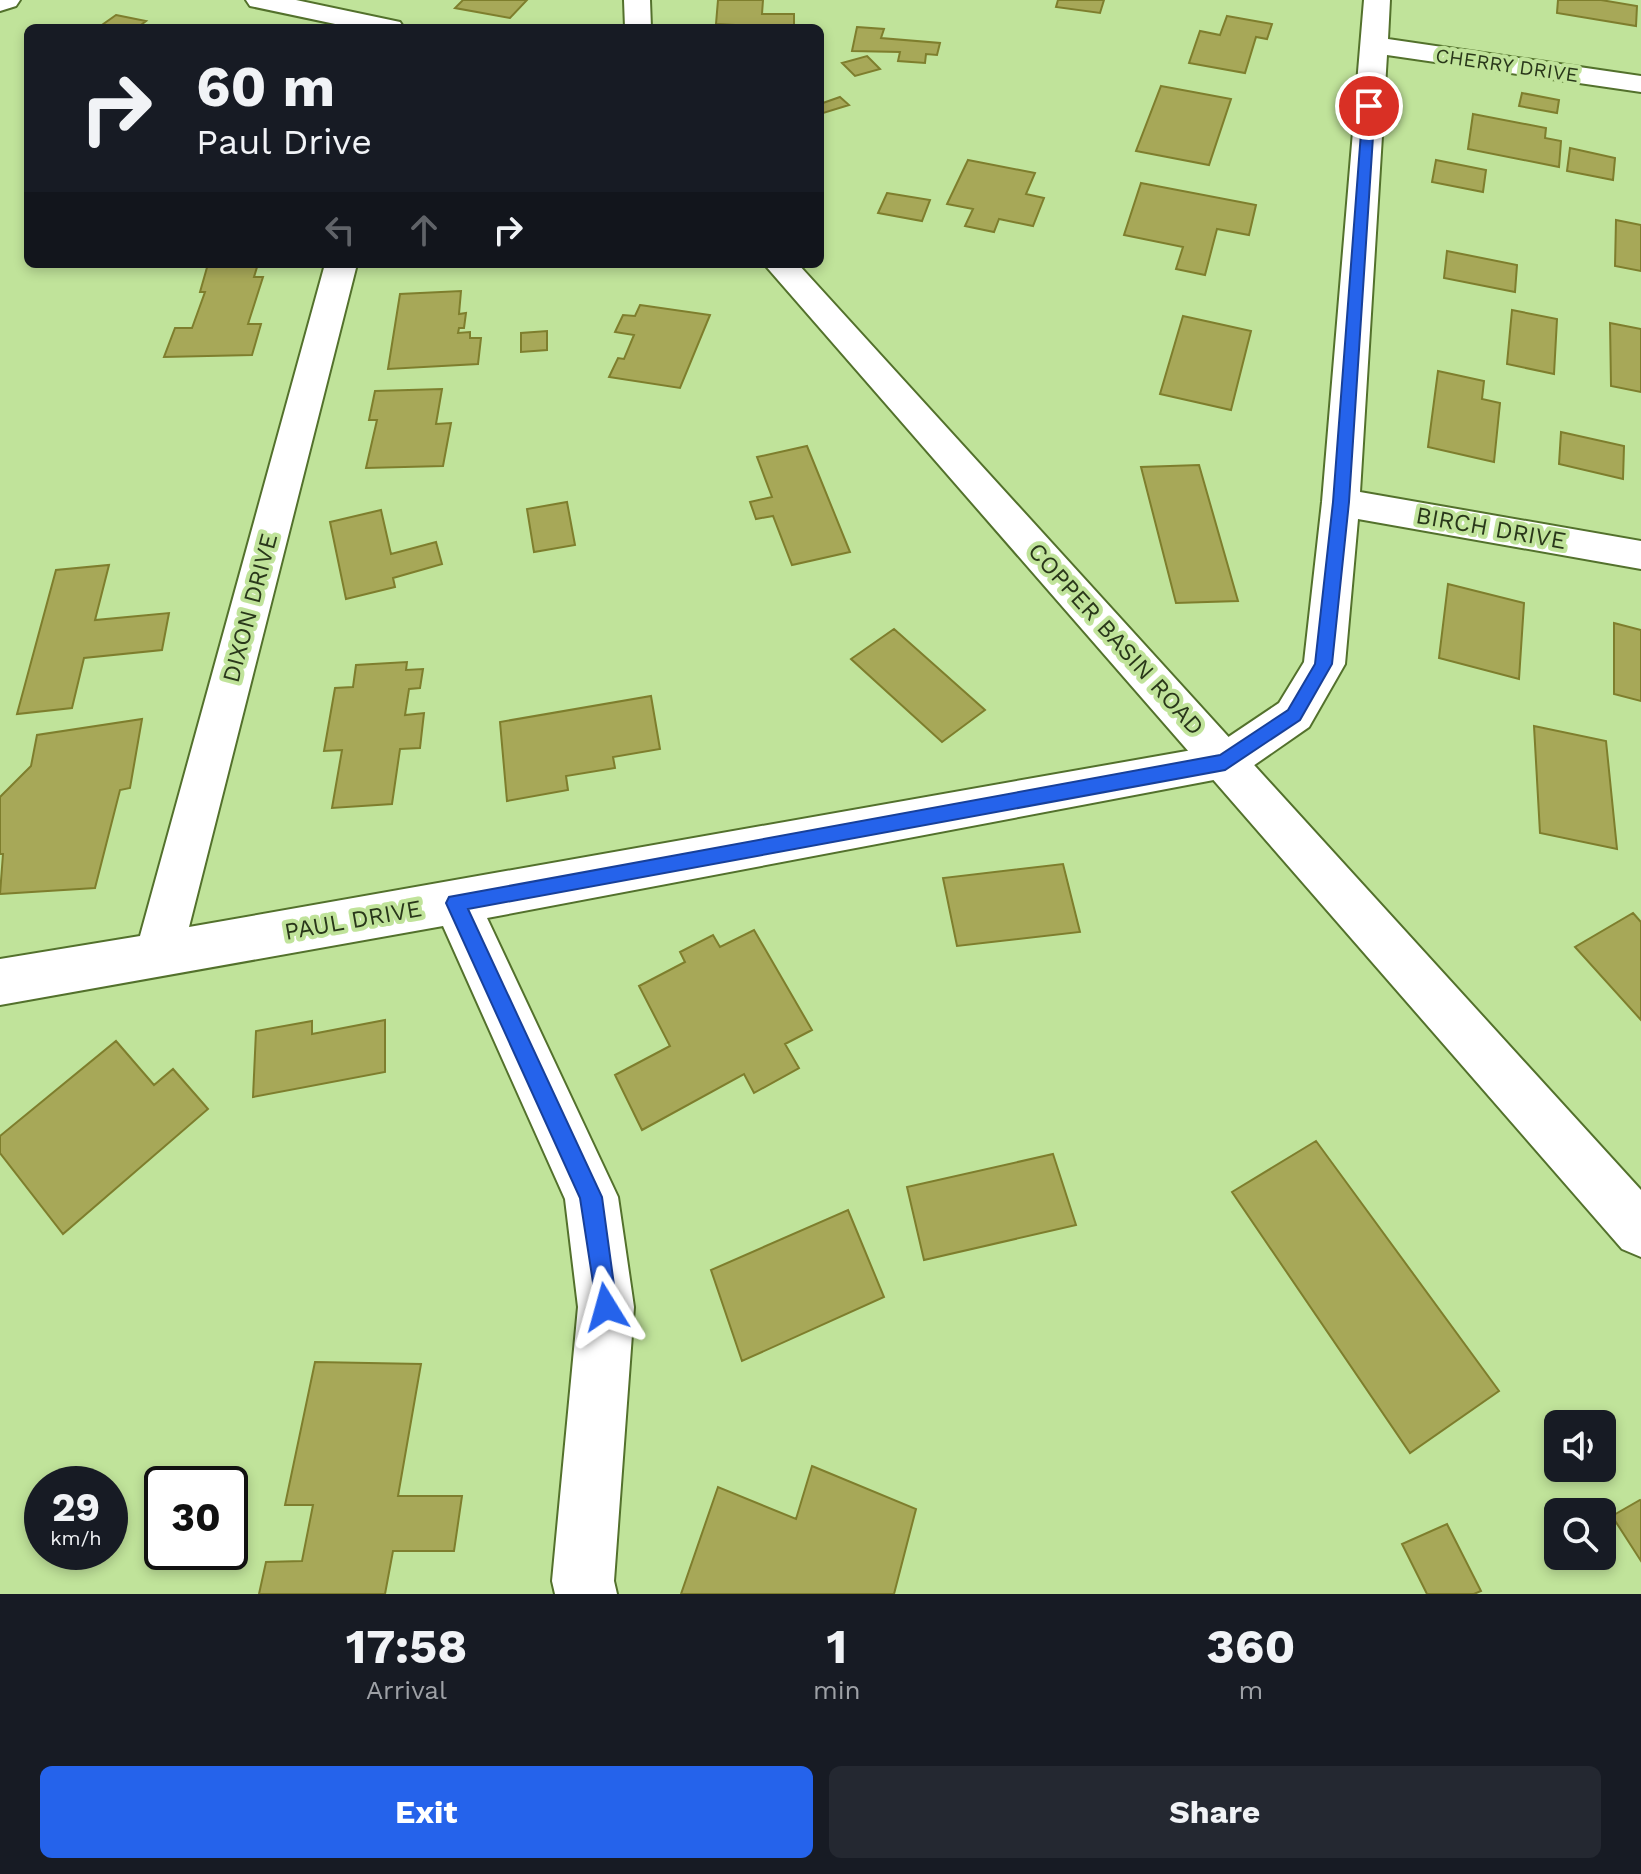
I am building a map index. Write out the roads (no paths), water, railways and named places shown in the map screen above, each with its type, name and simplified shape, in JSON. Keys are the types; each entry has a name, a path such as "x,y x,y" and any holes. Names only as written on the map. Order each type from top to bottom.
{"street":[{"path":"0,3 7,0"},
{"path":"259,0 372,24"},
{"path":"637,0 638,24"},
{"path":"1225,762 1294,715 1324,664 1341,502 1377,0"},
{"name":"CHERRY DRIVE","path":"1373,45 1641,84"},
{"name":"DIXON DRIVE","path":"159,953 340,268"},
{"name":"COPPER BASIN ROAD","path":"784,268 1641,1230"},
{"name":"BIRCH DRIVE","path":"1341,502 1641,555"},
{"name":"PAUL DRIVE","path":"0,982 456,903 1225,762"},
{"path":"456,903 591,1197 606,1307 583,1581 586,1594"}]}
